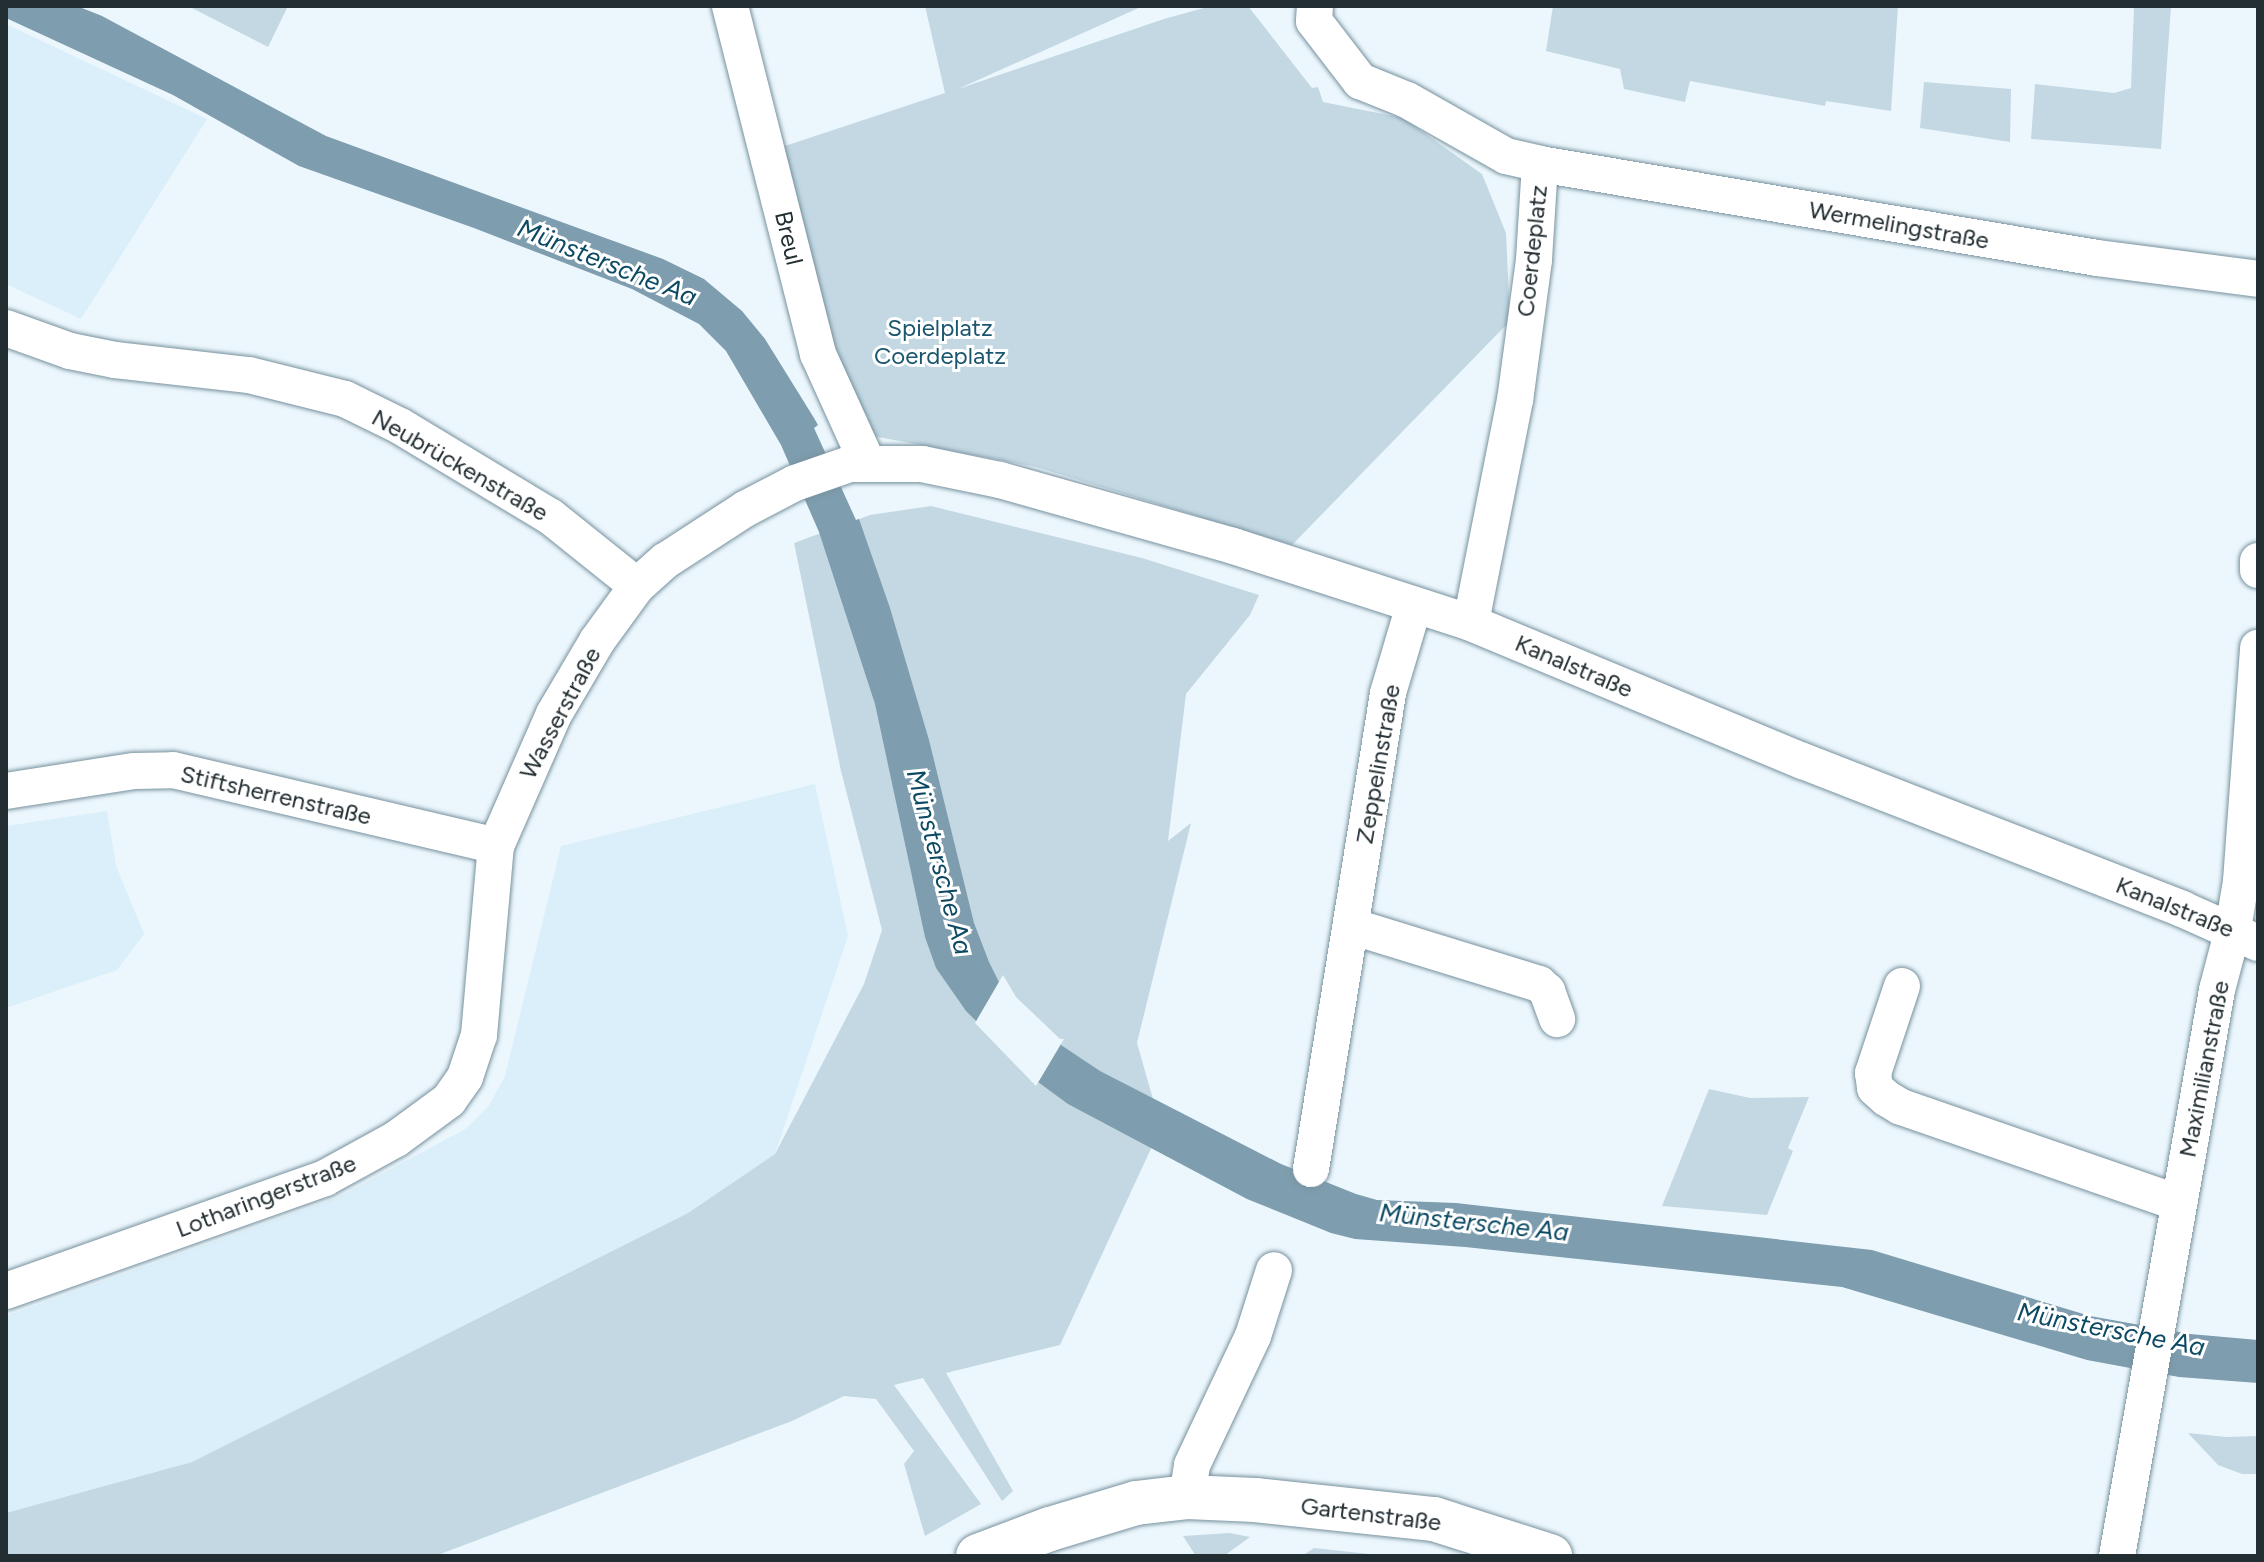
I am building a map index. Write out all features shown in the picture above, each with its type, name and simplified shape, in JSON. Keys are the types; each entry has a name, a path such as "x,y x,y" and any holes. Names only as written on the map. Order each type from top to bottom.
{"street":[{"name":"Breul","path":"730,6 818,354 851,465"},
{"name":"Coerdeplatz","path":"1315,6 1314,21 1360,81 1407,100 1506,156 1540,164 1534,260 1515,400 1471,623"},
{"name":"Wermelingstraße","path":"1540,164 2066,253 2258,279"},
{"name":"Neubrückenstraße","path":"6,328 70,351 115,360 249,375 345,399 400,426 551,517 637,586"},
{"name":"Kanalstraße","path":"851,465 922,464 1012,483 1233,546 1471,623 1817,767 2246,936"},
{"path":"637,586 706,532 795,483 851,465"},
{"path":"2258,561 2258,570"},
{"name":"Wasserstraße","path":"496,846 554,714 597,641 637,586"},
{"name":"Zeppelinstraße","path":"1311,1169 1388,693 1414,605"},
{"name":"Maximilianstraße","path":"2117,1556 2216,997 2246,936 2241,881 2258,648"},
{"name":"Stiftsherrenstraße","path":"6,791 134,771 173,770 496,846"},
{"name":"Lotharingerstraße","path":"6,1291 325,1178 365,1158 437,1111 465,1077 479,1035 496,846"},
{"path":"1351,926 1539,984 1547,991 1557,1019"},
{"path":"1902,986 1874,1065 1875,1088 1886,1098 1916,1113 2179,1203"},
{"path":"1187,1497 1192,1465 1253,1336 1274,1270"},
{"name":"Gartenstraße","path":"978,1556 1050,1529 1136,1503 1187,1497 1255,1500 1434,1519 1550,1556"}],"shaded area":[{"path":"6,24 207,119 81,319 6,284"},
{"path":"815,784 848,936 775,1154 688,1213 192,1462 6,1513 6,1316 337,1198 467,1128 488,1107 505,1076 561,846"},
{"path":"107,811 116,866 144,934 117,970 6,1008 6,826"}],"green space":[{"path":"188,6 288,6 268,47"},
{"name":"Spielplatz Coerdeplatz","path":"925,6 1143,6 958,89 1164,19 1211,6 1248,6 1312,88 1318,87 1323,102 1403,118 1482,174 1506,233 1510,321 1292,545 1036,467 857,433 776,149 945,93"},
{"path":"1553,6 1898,6 1891,111 1826,101 1825,106 1690,81 1685,102 1624,89 1620,69 1546,51"},
{"path":"2134,6 2171,6 2161,149 2031,139 2035,84 2114,93 2131,88"},
{"path":"1924,82 2011,89 2010,142 1920,128"},
{"path":"931,506 1142,558 1259,595 1250,615 1186,694 1168,841 1191,823 1137,1043 1161,1127 1060,1345 946,1373 1013,1491 1002,1501 923,1378 894,1385 981,1504 925,1536 904,1464 914,1451 876,1399 844,1396 792,1421 435,1556 6,1556 6,1513 192,1462 688,1213 775,1154 864,984 882,930 841,771 794,543 870,515"},
{"path":"1709,1089 1750,1098 1809,1097 1788,1148 1793,1151 1767,1215 1662,1206"},
{"path":"2188,1433 2258,1436 2258,1474 2242,1474 2218,1465"},
{"path":"1230,1533 1250,1537 1224,1556 1196,1556 1183,1536"},
{"path":"1314,1548 1388,1556 1302,1556"}],"water":[{"name":"Münstersche Aa","path":"6,6 77,6 102,16 326,136 663,259 704,279 742,311 765,339 818,425 814,428 856,520 859,519 890,608 929,740 974,923 989,962 999,982 1061,1045 1100,1071 1281,1164 1377,1200 1456,1203 1872,1250 2090,1316 2190,1334 2258,1340 2258,1383 2179,1377 2087,1360 1842,1287 1465,1247 1355,1239 1331,1233 1247,1199 1068,1104 1038,1082 966,1011 936,968 925,937 875,704 819,532 781,445 726,351 699,324 632,289 474,228 299,166 173,95 6,18"}],"pier":[{"path":"1003,975 1016,997 1060,1039 1064,1039 1036,1086 975,1023"}]}
